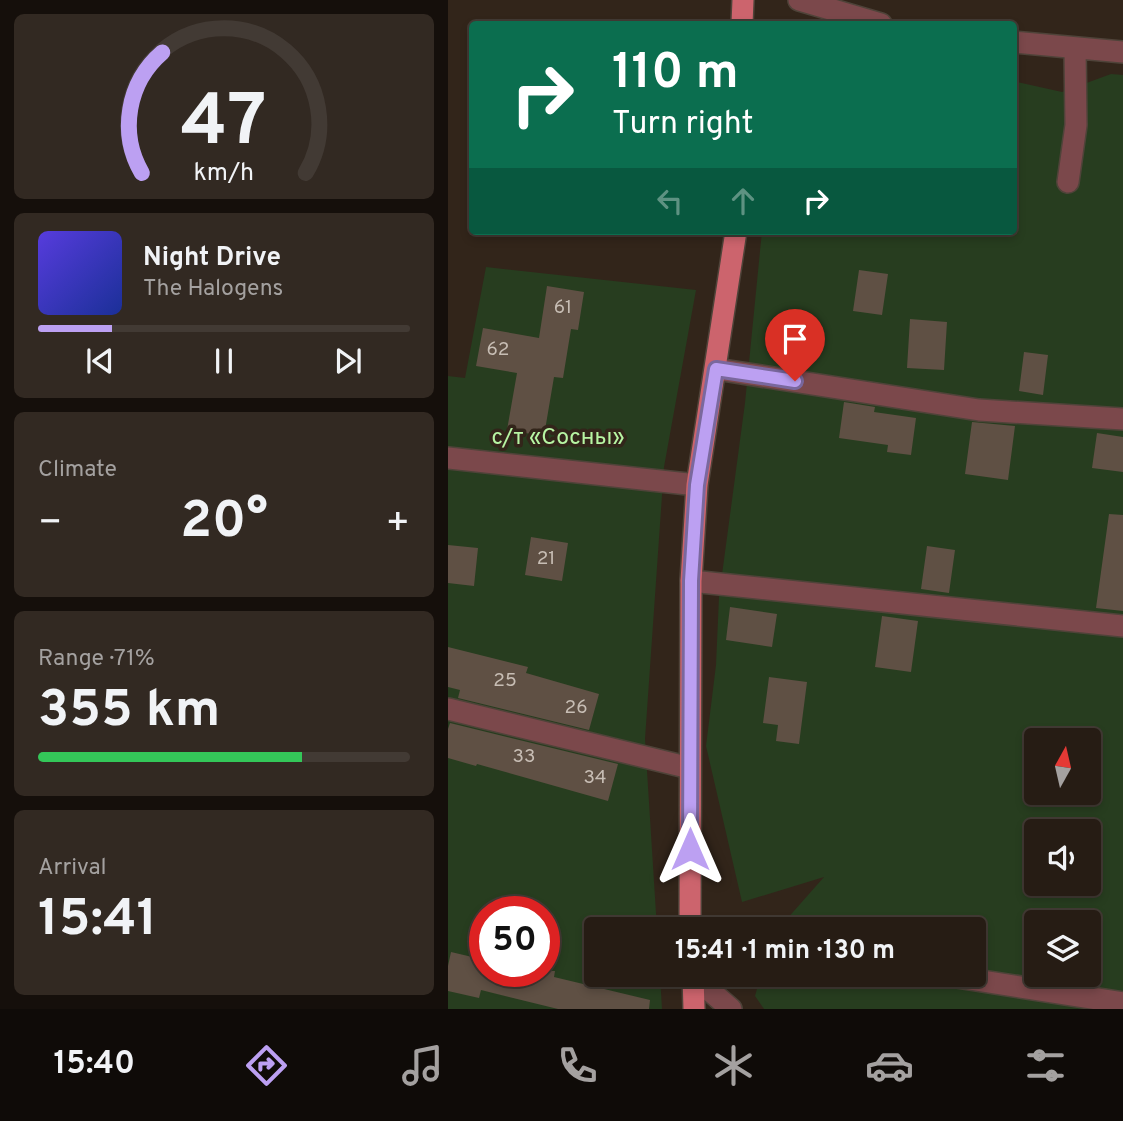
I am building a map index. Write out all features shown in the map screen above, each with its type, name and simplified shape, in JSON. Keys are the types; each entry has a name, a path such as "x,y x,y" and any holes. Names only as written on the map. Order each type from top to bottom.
{"main road":[{"path":"742,21 743,0"},
{"path":"690,917 691,581 697,485 735,235"},
{"path":"693,987 694,1009"}],"street":[{"path":"799,0 871,21"},
{"path":"1017,42 1123,52"},
{"path":"1068,182 1076,125 1075,48"},
{"path":"716,369 979,410 1123,419"},
{"path":"448,458 697,485"},
{"path":"691,581 1123,626"},
{"path":"448,709 690,768"},
{"path":"986,982 1123,1003"},
{"path":"706,987 731,1009"}],"green space":[{"path":"1111,74 1123,75 1123,1009 764,1009 755,996 758,987 986,987 986,917 789,917 824,877 742,902 706,746 716,665 719,597 745,403 762,235 1017,235 1017,82 1062,92"},
{"name":"с/т «Сосны»","path":"486,267 696,290 664,467 645,739 656,917 584,917 584,987 661,987 662,1009 448,1009 448,376 465,378"}],"building":[{"path":"859,270 888,274 882,315 853,311"},
{"path":"547,286 584,292 578,330 571,329 563,378 554,377 544,436 507,430 517,373 476,366 483,328 539,338"},
{"path":"910,319 947,322 944,370 907,368"},
{"path":"1024,352 1048,355 1043,395 1019,391"},
{"path":"844,402 875,407 874,412 916,418 911,455 887,452 888,445 839,438"},
{"path":"972,422 1015,426 1008,480 965,474"},
{"path":"1097,433 1123,437 1123,472 1092,468"},
{"path":"1109,514 1123,515 1123,611 1096,608"},
{"path":"531,537 568,543 562,581 525,575"},
{"path":"448,545 478,548 474,586 448,583"},
{"path":"927,546 955,550 949,593 921,589"},
{"path":"730,607 777,614 772,647 726,640"},
{"path":"882,616 918,621 911,672 875,667"},
{"path":"448,647 528,667 526,673 599,694 589,730 458,698 460,690 448,687"},
{"path":"769,677 807,682 799,744 776,741 778,725 763,723"},
{"path":"450,723 618,764 608,801 448,758"},
{"path":"451,952 469,956 469,987 560,987 560,978 584,984 584,987 596,987 650,1000 649,1009 558,1009 481,990 479,998 448,991"}],"route":[{"path":"690,849 691,581 697,485 716,369 795,381"}]}
